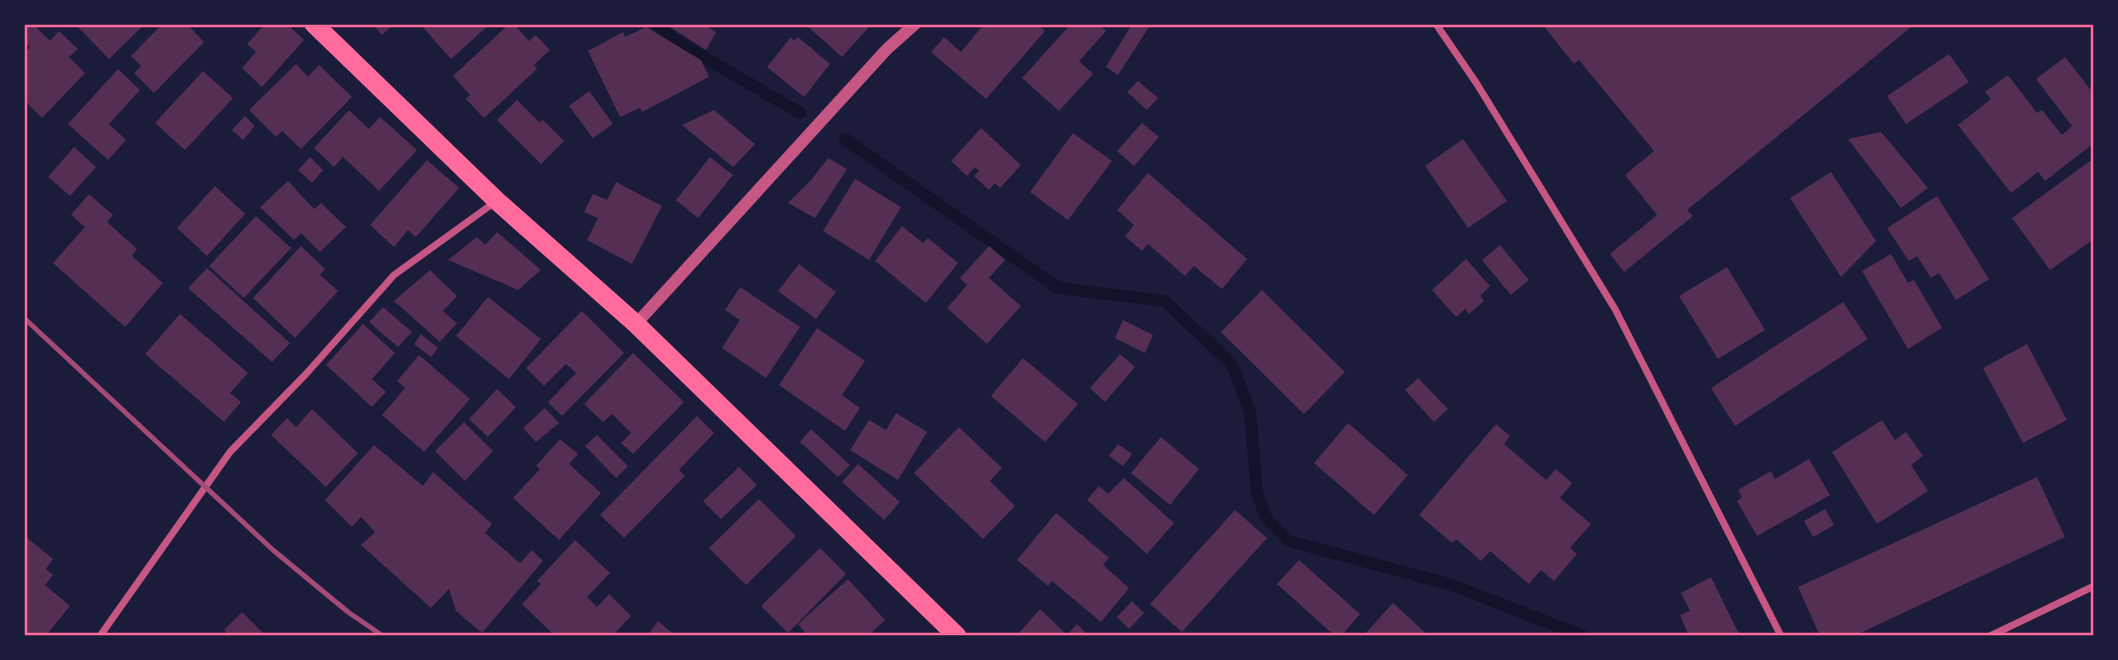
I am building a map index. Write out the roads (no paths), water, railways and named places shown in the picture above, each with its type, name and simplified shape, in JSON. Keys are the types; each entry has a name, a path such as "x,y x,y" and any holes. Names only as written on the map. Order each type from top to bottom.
{"highway":[{"path":"314,24 497,201 636,324 957,635"}],"street":[{"path":"636,324 887,49 915,24"},
{"path":"1436,24 1477,84 1615,309 1781,635"},
{"path":"100,635 230,452 306,374 394,275 497,201"},
{"path":"1990,635 2094,586"}],"waterway":[{"path":"656,24 678,42 800,113"},
{"path":"845,139 1058,288 1165,301 1232,364 1250,412 1257,492 1266,518 1289,541 1452,585 1583,636"}],"railway":[{"path":"24,318 273,550 348,612 383,636"}]}
